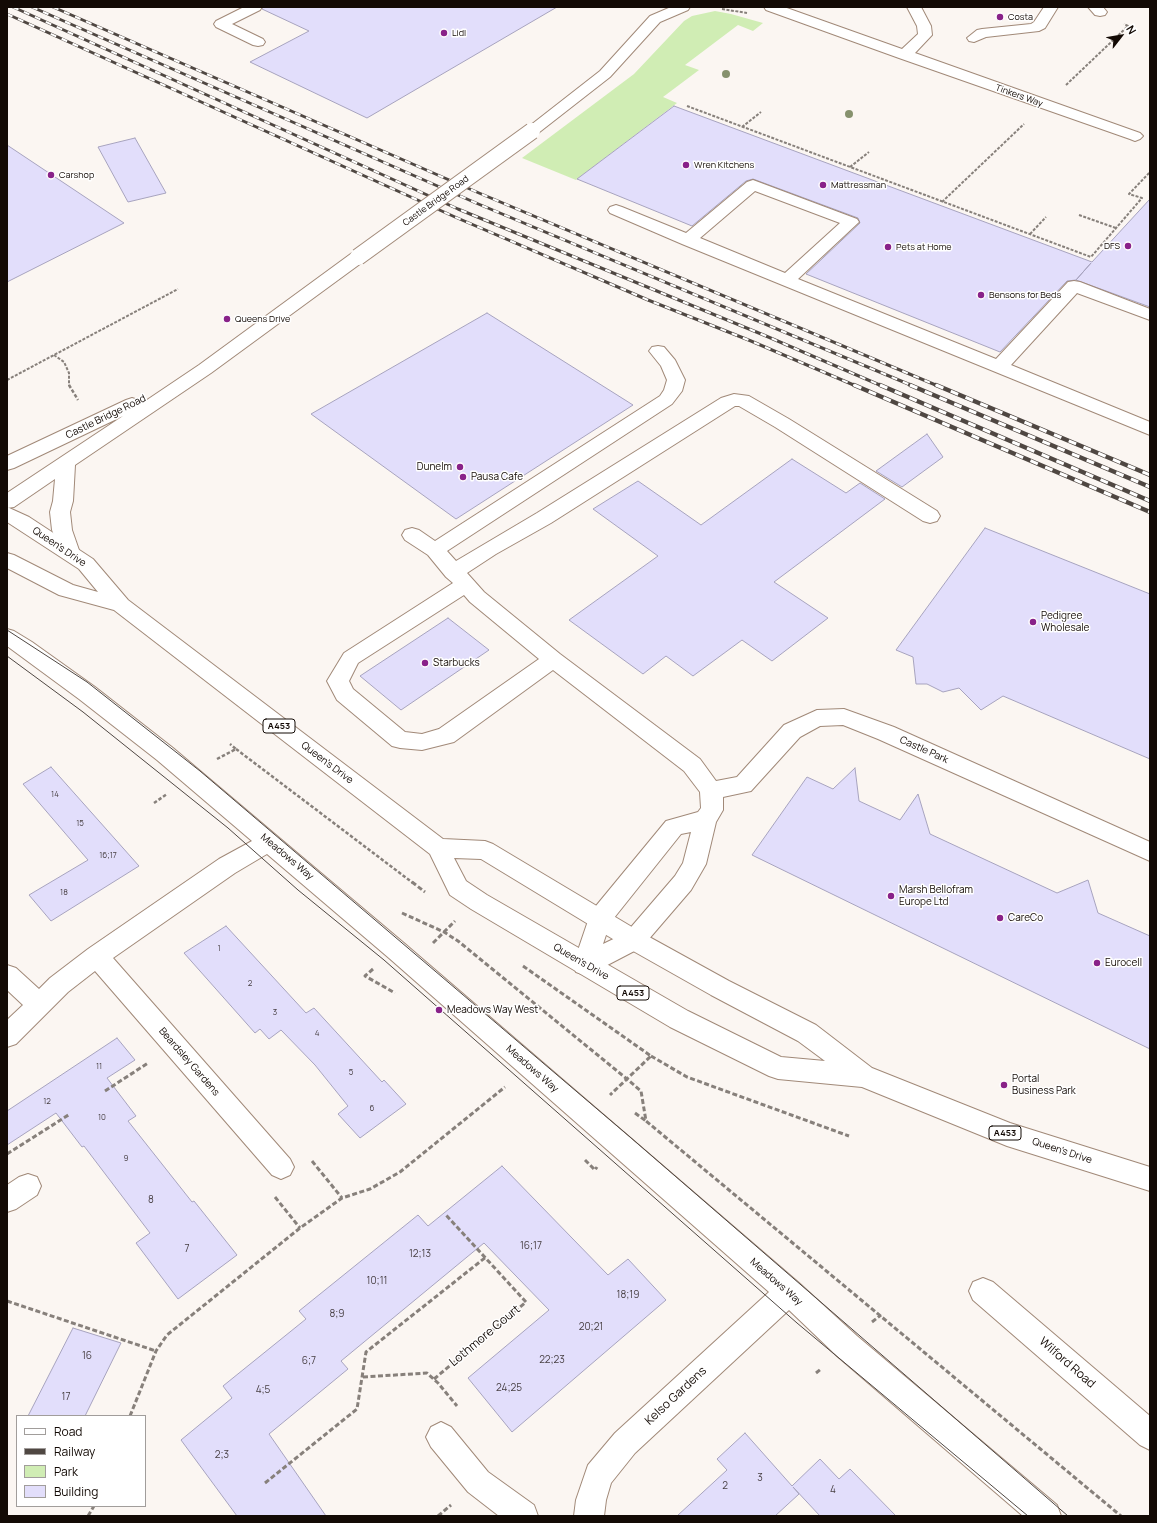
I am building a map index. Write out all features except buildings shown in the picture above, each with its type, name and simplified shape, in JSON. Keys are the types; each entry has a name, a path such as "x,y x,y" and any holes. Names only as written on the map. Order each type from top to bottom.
{"street":[{"path":"254,7 221,24 258,42"},
{"name":"Castle Bridge Road","path":"7,502 205,369 532,131 605,74 654,13 683,7"},
{"name":"Tinkers Way","path":"771,7 1135,136"},
{"path":"904,55 925,35 924,26 914,7"},
{"path":"974,38 982,33 1034,28 1040,25 1046,13 1052,7"},
{"path":"688,240 753,185 850,222 787,280"},
{"path":"616,210 1150,429"},
{"path":"999,367 1074,286 1150,315"},
{"path":"435,550 666,400 674,391 676,380 669,364 658,351"},
{"name":"Castle Bridge Road","path":"7,464 205,369"},
{"path":"553,659 446,736 422,742 400,740 345,694 338,681 352,658 458,578 489,549 544,518 720,406 734,400 743,400 782,422 930,516"},
{"path":"66,462 63,501 60,512 62,530 70,553"},
{"name":"Queen's Drive","path":"7,514 22,522 86,564 121,605 438,848 458,888 479,902 678,1019 778,1068 863,1076"},
{"path":"412,535 435,550 458,578 477,597 553,659 692,765 711,790 712,810 705,819 694,864 683,883 634,940 585,964"},
{"name":"Queen's Drive","path":"7,560 66,590 121,605"},
{"name":"Meadows Way","path":"7,636 25,647 56,670 165,754 269,842 397,951 789,1292 848,1346 1046,1516"},
{"name":"Castle Park","path":"711,790 743,785 792,730 817,718 844,717 886,733 1150,852"},
{"path":"585,964 600,919 674,827 705,819"},
{"path":"7,1036 59,985 97,956 227,866 269,842"},
{"name":"Queen's Drive","path":"438,848 485,850 634,940 720,988 807,1033 863,1076 1007,1134 1150,1179"},
{"name":"Beardsley Gardens","path":"97,956 281,1167"},
{"path":"7,974 39,1004"},
{"name":"Wilford Road","path":"983,1291 1150,1434"},
{"name":"Kelso Gardens","path":"589,1516 591,1500 598,1476 625,1443 789,1292"},
{"path":"440,1437 478,1482 523,1516"}],"path":[{"path":"687,106 1091,257 1142,198 1129,194 1150,172"},
{"path":"742,127 760,112"},
{"path":"850,167 869,152"},
{"path":"1079,215 1116,228"},
{"path":"1030,234 1046,218"},
{"path":"7,380 178,289"},
{"path":"54,355 64,362 69,373 69,388 93,423"},
{"path":"236,749 427,894"},
{"path":"396,910 444,932 458,941 627,1079 641,1091 646,1121"},
{"path":"452,914 458,919"},
{"path":"522,965 651,1056 687,1077 849,1136"},
{"path":"105,1091 175,1046"},
{"path":"609,1096 651,1056"},
{"path":"130,1415 156,1351 167,1335 300,1228 342,1198 370,1189 400,1172 505,1088"},
{"path":"633,1111 1121,1516"},
{"path":"7,1154 70,1114"},
{"name":"Lothmore Court","path":"434,1379 526,1302 446,1215"},
{"path":"265,1483 358,1409 366,1352 486,1257"},
{"path":"7,1301 156,1351"},
{"path":"363,1377 427,1373 438,1383"}],"green space":[{"path":"715,11 763,23 753,31 738,25 685,65 699,70 663,97 677,103 576,180 522,158 634,74 684,21 692,16"}],"tram line":[{"path":"7,630 87,682 200,771 630,1137 1068,1516"},
{"path":"7,656 83,712 228,828 298,890 384,960 797,1323 1028,1516"}],"railway":[{"path":"13,7 458,209 766,336 882,386"},
{"path":"32,7 476,203 913,386"},
{"path":"53,7 479,193 938,386"},
{"path":"7,14 455,217 648,300 751,341 856,386"},
{"path":"854,385 1150,512"},
{"path":"880,385 1150,501"},
{"path":"910,385 1150,487"},
{"path":"936,385 1150,475"}],"place":[{"name":"Costa","path":"1000,17"},
{"name":"Lidl","path":"444,33"},
{"name":"Wren Kitchens","path":"686,165"},
{"name":"Carshop","path":"51,175"},
{"name":"Mattressman","path":"823,185"},
{"name":"DFS","path":"1128,246"},
{"name":"Pets at Home","path":"888,247"},
{"name":"Bensons for Beds","path":"981,295"},
{"name":"Queens Drive","path":"227,319"},
{"name":"Dunelm","path":"460,467"},
{"name":"Pausa Cafe","path":"463,477"},
{"name":"Pedigree Wholesale","path":"1033,622"},
{"name":"Starbucks","path":"425,663"},
{"name":"Marsh Bellofram Europe Ltd","path":"891,896"},
{"name":"CareCo","path":"1000,918"},
{"name":"Eurocell","path":"1097,963"},
{"name":"Meadows Way West","path":"439,1010"},
{"name":"Portal Business Park","path":"1004,1085"}]}
